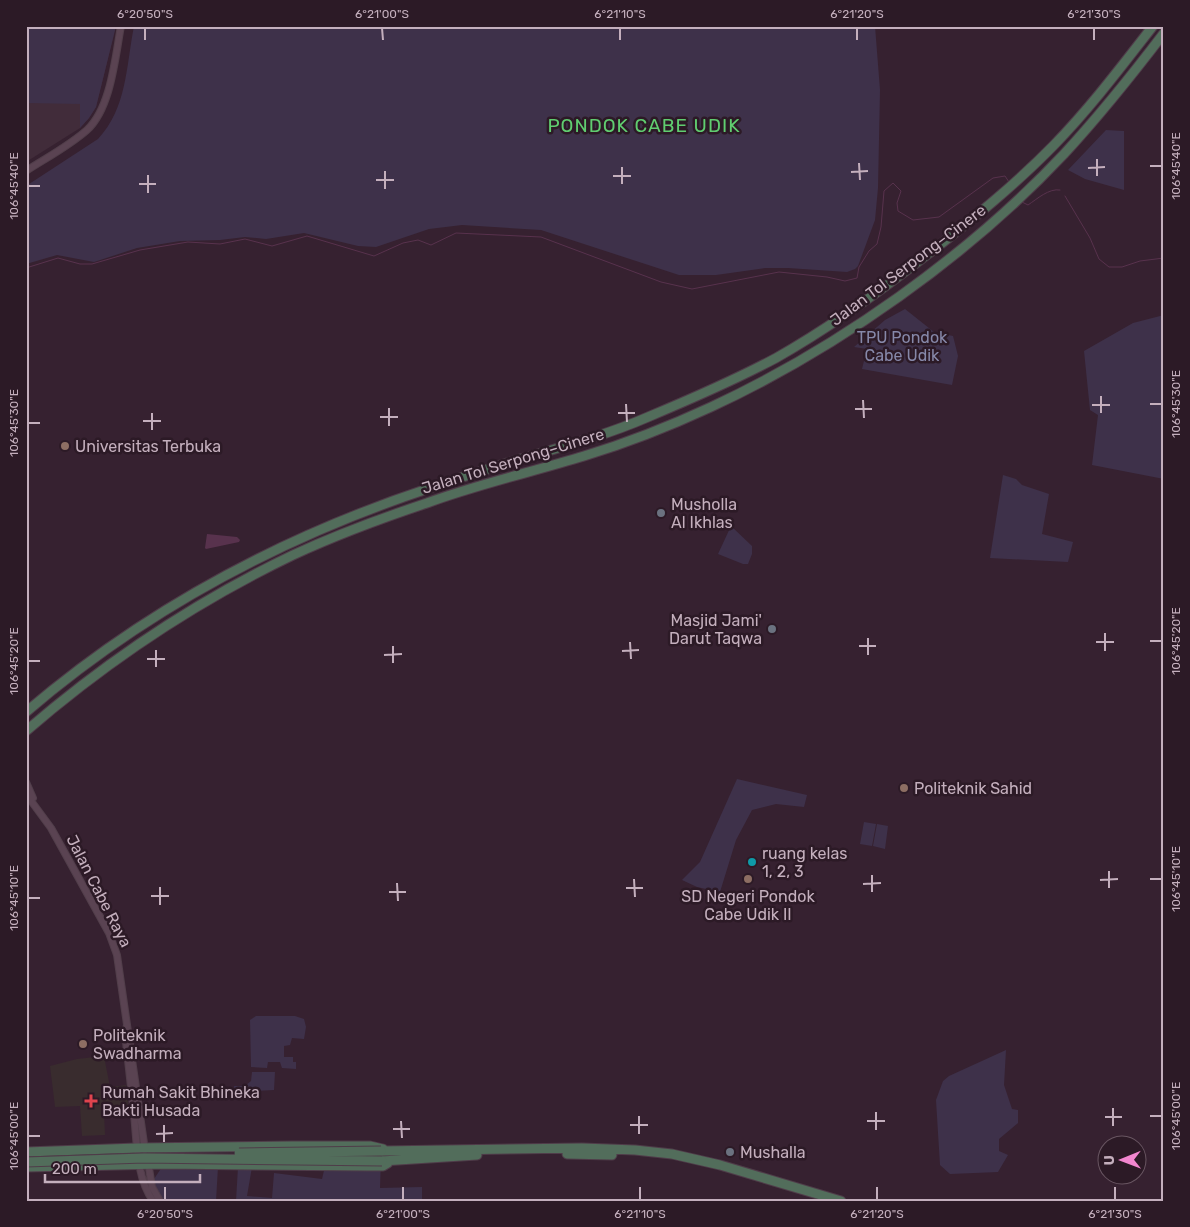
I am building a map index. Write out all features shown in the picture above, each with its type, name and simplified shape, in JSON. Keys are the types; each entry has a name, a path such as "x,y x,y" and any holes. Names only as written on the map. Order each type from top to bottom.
{"highway":[{"name":"Jalan Tol Serpong–Cinere","path":"26,712 56,686 150,618 239,568 290,543 338,522 426,489 582,442 645,418 775,358 841,319 890,284 966,224 1035,164 1097,97 1153,26"},
{"name":"Jalan Tol Serpong–Cinere","path":"26,731 64,698 158,631 243,580 295,554 429,502 585,456 651,432 711,407 778,372 848,331 974,239 1012,205 1088,127 1164,33"},
{"path":"26,1152 162,1147 292,1146 370,1146 385,1151"},
{"path":"161,1164 160,1152 162,1147"},
{"path":"26,1157 582,1148 634,1150 672,1154 720,1165 841,1201"},
{"path":"123,1149 126,1153 123,1165"},
{"path":"26,1162 144,1158 386,1161 487,1154 581,1154 662,1158 718,1170 823,1201"},
{"path":"26,1167 144,1164 382,1166 386,1161"}],"main road":[{"path":"26,171 74,140 96,120 108,93 121,26"},
{"name":"Jalan Cabe Raya","path":"26,782 35,804"},
{"name":"Jalan Cabe Raya","path":"26,794 51,828 109,933 120,965 126,1025 125,1033 144,1164"},
{"path":"144,1164 155,1194 160,1201"},
{"path":"144,1164 147,1191 153,1201"},
{"path":"150,1180 161,1164"}],"shaded area":[{"path":"26,26 116,26 96,107 89,118 80,128 26,162"},
{"path":"207,534 237,537 240,540 239,542 206,549"},
{"name":"Rumah Sakit Bhineka Bakti Husada","path":"104,1056 110,1087 126,1085 129,1110 104,1113 105,1135 82,1136 80,1106 55,1107 50,1066 77,1059"}],"green space":[{"path":"26,26 116,26 96,107 80,128 80,104 26,103"},
{"path":"134,26 875,26 880,90 878,188 875,220 858,266 847,272 765,268 716,275 679,275 541,230 462,225 429,229 376,247 358,246 304,233 266,239 245,237 180,241 137,248 94,262 57,255 26,264 26,186 98,139 108,127 115,114 124,86"},
{"path":"1106,130 1124,131 1124,190 1085,179 1068,170"},
{"name":"TPU Pondok Cabe Udik","path":"905,309 934,332 953,336 958,356 952,385 862,369 867,349 854,347 885,320"},
{"path":"1164,315 1164,479 1092,465 1098,415 1090,410 1084,351 1133,323"},
{"path":"1003,475 1016,479 1022,485 1049,494 1042,534 1073,542 1068,562 990,558"},
{"path":"731,526 752,546 752,554 748,564 743,564 718,554"},
{"path":"737,779 807,795 804,807 776,804 752,810 736,840 720,892 697,887 682,880 700,862"},
{"path":"864,822 876,824 872,846 860,844"},
{"path":"877,824 888,826 885,849 873,846"},
{"path":"256,1016 295,1016 304,1019 306,1027 304,1039 292,1038 290,1045 284,1046 284,1057 293,1057 293,1062 296,1062 296,1069 282,1068 280,1062 268,1062 267,1068 251,1067 250,1020"},
{"path":"1006,1050 1004,1085 1012,1109 1018,1110 1018,1123 999,1139 999,1151 1008,1155 998,1172 950,1174 940,1165 936,1100 943,1081 949,1076"},
{"path":"252,1072 275,1072 274,1090 235,1092 234,1086 245,1086 251,1081"},
{"path":"381,1157 380,1188 422,1187 422,1201 236,1201 238,1167 252,1167 247,1196 272,1198 274,1173 322,1179 327,1158"},
{"path":"162,1167 218,1167 216,1201 163,1201 156,1192 154,1179"}],"waterway":[{"path":"26,268 58,258 80,264 92,264 140,250 188,242 220,244 245,239 272,246 307,236 374,256 403,243 418,240 431,245 456,233 541,237 661,282 692,289 779,272 827,277 845,281 857,278 859,267 869,251 877,244 881,227 884,191 893,183 901,191 897,203 898,211 913,220 939,217 993,178 1005,176 1009,182"},
{"path":"1022,202 1028,205 1047,192 1060,190"},
{"path":"1065,196 1090,238 1099,259 1109,267 1122,267 1140,261 1164,258"}],"place":[{"name":"Universitas Terbuka","path":"65,446"},
{"name":"Musholla Al Ikhlas","path":"661,513"},
{"name":"Masjid Jami' Darut Taqwa","path":"772,629"},
{"name":"Politeknik Sahid","path":"904,788"},
{"name":"ruang kelas 1, 2, 3","path":"752,862"},
{"name":"SD Negeri Pondok Cabe Udik II","path":"748,879"},
{"name":"Politeknik Swadharma","path":"83,1044"},
{"name":"Rumah Sakit Bhineka Bakti Husada","path":"91,1101"},
{"name":"Mushalla","path":"730,1152"}],"district":[{"name":"PONDOK CABE UDIK","path":"644,125"}]}
